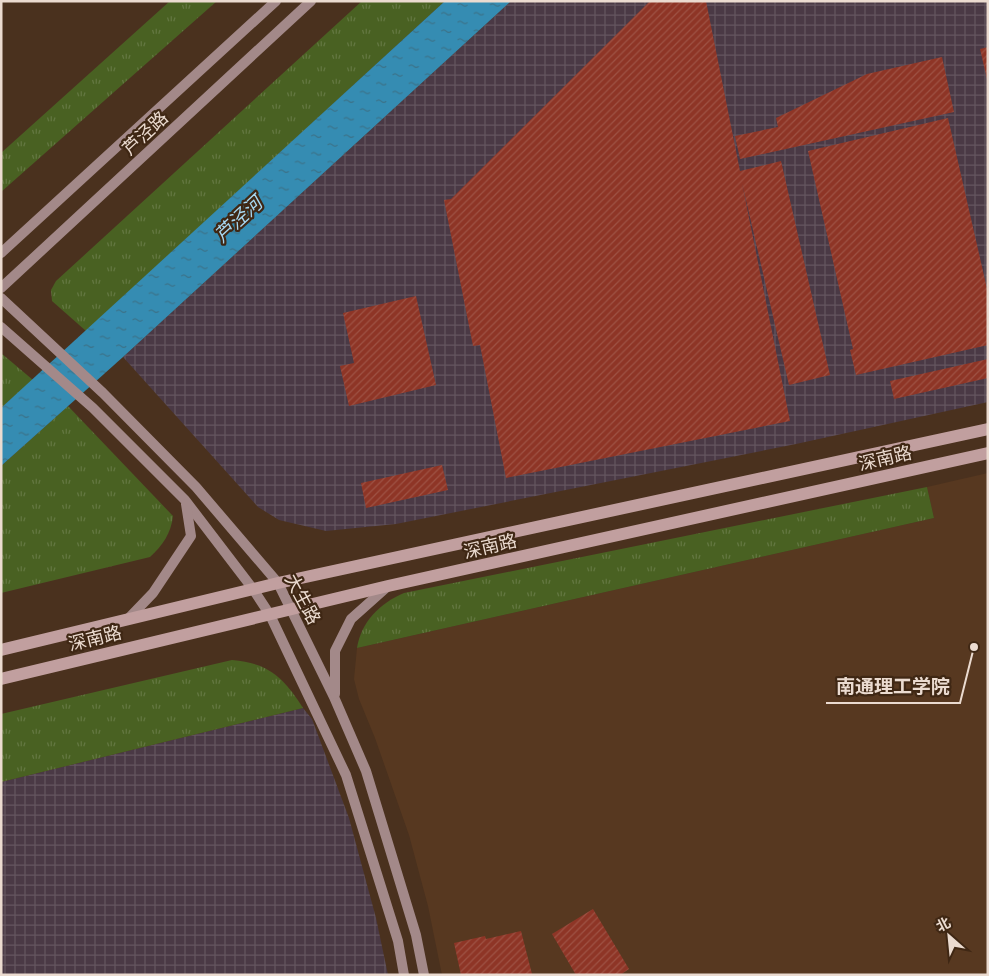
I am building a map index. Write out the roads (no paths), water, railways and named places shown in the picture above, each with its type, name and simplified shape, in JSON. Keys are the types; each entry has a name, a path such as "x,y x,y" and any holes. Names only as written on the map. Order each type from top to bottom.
{"main road":[{"name":"深南路","path":"1,650 278,582 988,429"},
{"name":"深南路","path":"1,679 388,586 988,453"}],"street":[{"name":"芦泾路","path":"1,253 276,1"},
{"name":"芦泾路","path":"1,288 311,1"},
{"name":"大生路","path":"1,298 103,393 196,487 278,582 334,697 366,771 416,935 424,975"},
{"name":"大生路","path":"1,327 93,408 185,500 253,589 270,615 346,775 398,941 404,975"},
{"path":"128,619 153,593 191,536 185,500"},
{"path":"334,697 335,651 351,620 388,586"}],"water":[{"name":"芦泾河","path":"445,1 511,1 123,357 1,466 1,408"}],"place":[{"name":"南通理工学院","path":"974,647"}]}
